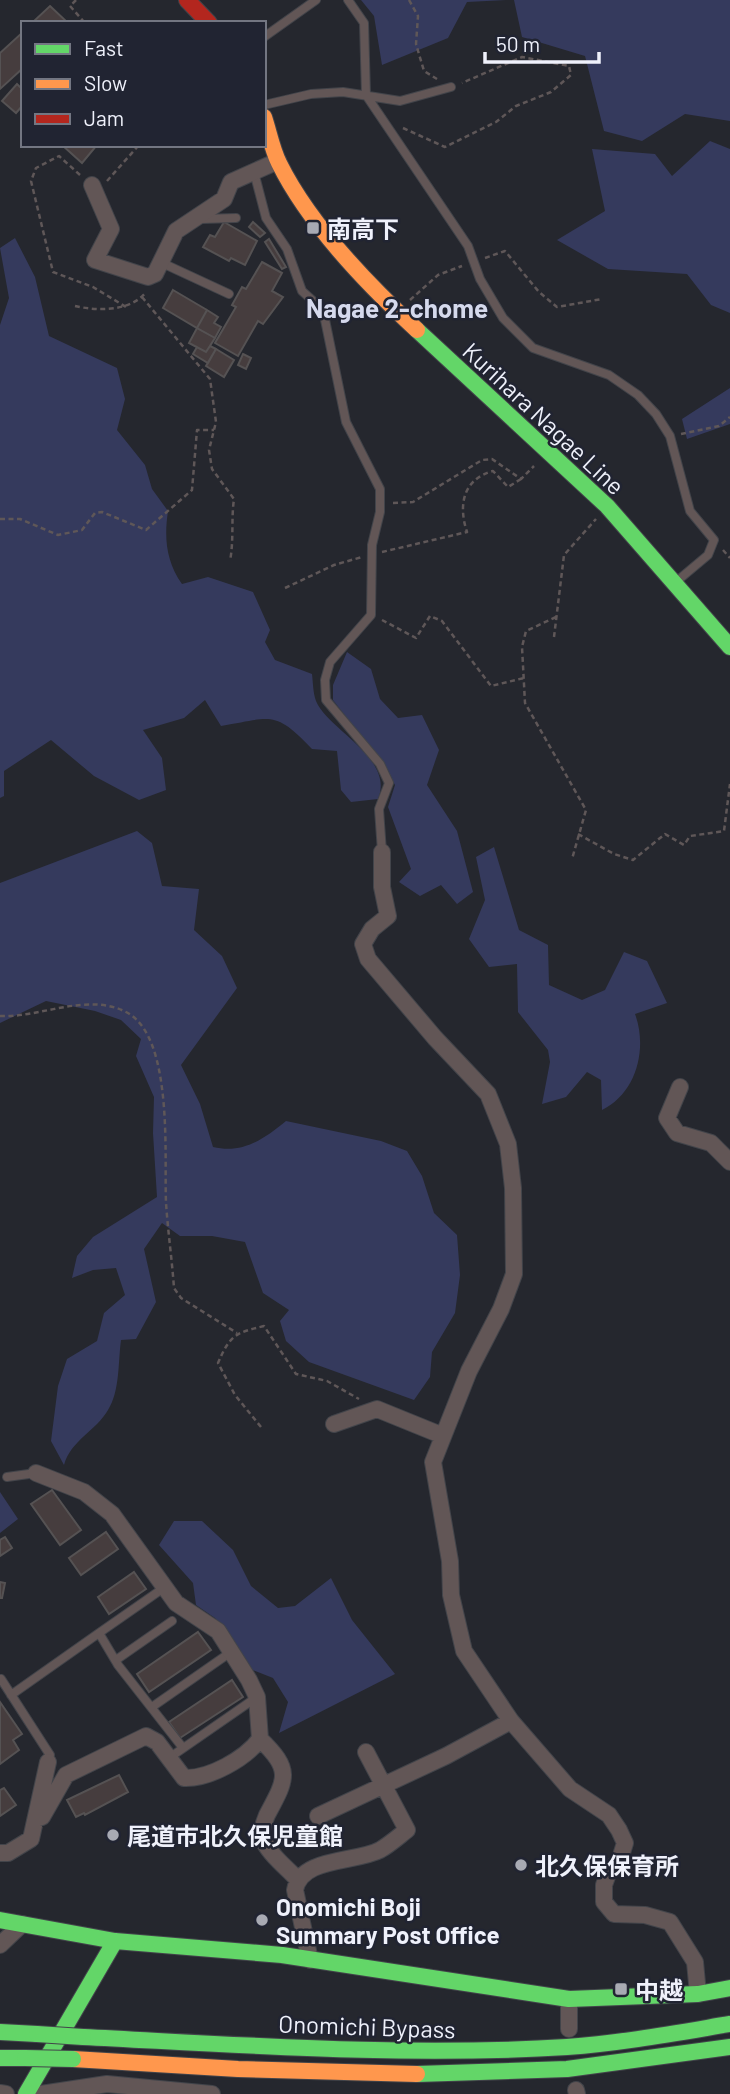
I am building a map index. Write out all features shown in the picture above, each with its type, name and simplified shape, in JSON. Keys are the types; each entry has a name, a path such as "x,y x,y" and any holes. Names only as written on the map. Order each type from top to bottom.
{"main road":[{"path":"187,0 207,21"},
{"name":"Kurihara Nagae Line","path":"266,123 278,161 298,197 319,225 398,312 607,506 730,647"},
{"path":"0,1920 116,1941 310,1960 569,1999 698,1994 730,1988"},
{"path":"26,2094 116,1941"},
{"name":"Onomichi Bypass","path":"0,2032 372,2050 502,2051 623,2043 730,2024"},
{"name":"Onomichi Bypass","path":"0,2058 424,2075 565,2071 657,2061 730,2047"}],"street":[{"path":"92,185 111,229 95,260 148,277 158,268 176,231 224,199 231,182 278,161"},
{"path":"382,852 382,887 388,916 372,929 363,944 368,959 435,1038 488,1094 508,1144 513,1188 514,1274 501,1309 469,1371 441,1435 433,1462 461,1643 511,1721 570,1789 590,1799 614,1822 625,1843 621,1859 609,1871 604,1885 604,1902 614,1914 645,1915 670,1922 695,1962 698,1994"},
{"path":"680,1087 667,1118 677,1133 711,1143 730,1162"},
{"path":"334,1424 377,1409 441,1435"},
{"path":"36,1473 84,1492 112,1514 176,1603 218,1632 231,1652 257,1697 260,1739 279,1758 284,1771 284,1782 264,1821 262,1836 268,1847 297,1879"},
{"path":"318,1816 384,1786 511,1721"},
{"path":"36,1819 43,1817 66,1775 146,1736 176,1753 184,1778 198,1779 251,1751 260,1739"},
{"path":"310,1960 295,1890 297,1879 307,1870 379,1851 407,1830 366,1752"},
{"path":"0,1853 8,1853 31,1839 48,1762"},
{"path":"0,1945 22,1924"},
{"path":"569,1999 569,2029"},
{"path":"41,2094 107,2084 212,2094"},
{"path":"0,2093 6,2094"}],"lane":[{"path":"266,36 316,0"},
{"path":"348,0 364,23 366,95 468,246 503,318 534,348 610,375 656,414 670,436 690,511 714,540 708,555 675,583"},
{"path":"266,105 311,94 343,92 400,101 451,87"},
{"path":"254,172 266,218 287,249 302,291 323,310 346,422 380,489 372,555 370,615 330,662 325,680 326,700 380,764 389,783 379,809 382,852"},
{"path":"194,219 236,218"},
{"path":"158,268 229,294"},
{"path":"7,1477 36,1473"},
{"path":"11,1695 165,1587"},
{"path":"116,1660 172,1620"},
{"path":"99,1633 152,1707 176,1753 257,1697"},
{"path":"152,1707 231,1652"},
{"path":"1,1679 50,1755 48,1762"}],"path":[{"path":"76,0 70,6 83,21"},
{"path":"396,118 404,129 445,147 496,122 516,106 551,92 571,75 569,66 522,57 451,87 424,71 416,44 418,16 409,0"},
{"path":"127,306 93,287 53,272 31,181 36,168 59,156 92,185 111,180 137,147"},
{"path":"398,312 438,275 505,251 538,292 557,307 602,299"},
{"path":"75,306 87,309 127,306 142,297 158,268"},
{"path":"142,297 211,379 215,411 209,450 212,469 234,499 231,518 234,540 230,561"},
{"path":"670,436 719,426 730,417"},
{"path":"0,519 20,519 58,535 82,530 94,513 102,512 146,530 192,490 197,430 214,430"},
{"path":"285,587 334,565 467,533 461,515 462,497 479,475 493,471 508,487 521,479 549,452"},
{"path":"380,504 413,502 482,460 492,459 521,479"},
{"path":"554,637 564,555 607,506"},
{"path":"370,615 416,638 430,615 442,621 491,686 524,678"},
{"path":"556,617 526,631 522,647 525,703 586,810 572,859"},
{"path":"578,834 614,854 634,860 665,834 684,845 690,836 724,831 730,784"},
{"path":"0,1016 18,1017 75,1005 95,1005 125,1011 139,1022 150,1037 163,1098 166,1204 174,1288 181,1298 237,1332"},
{"path":"261,1427 235,1395 218,1363 226,1345 237,1332 264,1326 296,1374 327,1381 377,1409"}],"shaded area":[{"path":"361,0 506,0 467,2 448,38 382,65 374,16"},
{"path":"514,0 730,0 730,121 685,114 642,141 604,131 585,56 522,37"},
{"path":"710,141 730,149 730,313 711,305 687,274 608,269 557,240 605,211 592,149 655,154 672,176"},
{"path":"15,238 35,277 49,336 117,368 125,399 117,430 145,465 152,489 168,511 168,549 172,567 182,584 208,577 253,592 270,630 265,642 275,660 312,674 315,698 323,712 358,746 377,770 381,784 378,799 351,802 341,790 337,751 312,749 289,727 271,720 221,726 205,700 184,718 143,730 162,758 166,790 139,800 94,776 51,740 4,771 4,796 0,798 0,325 9,298 0,248"},
{"path":"730,388 730,424 687,439 682,419"},
{"path":"347,652 371,669 380,699 398,718 422,715 439,750 427,785 457,831 473,892 457,904 441,885 420,896 399,882 411,869 388,807 395,785 385,767 333,700 333,685"},
{"path":"137,831 152,843 162,886 199,889 194,930 222,956 237,988 181,1065 200,1104 213,1147 243,1147 270,1134 286,1121 381,1141 407,1151 422,1176 434,1213 457,1235 460,1275 455,1313 432,1352 430,1377 414,1400 309,1362 286,1341 280,1321 289,1310 263,1293 245,1242 212,1236 180,1236 162,1223 144,1249 156,1302 136,1339 121,1340 117,1385 112,1402 103,1417 72,1449 64,1465 51,1441 58,1386 67,1359 97,1341 104,1313 125,1295 116,1268 93,1270 72,1278 77,1256 93,1237 157,1197 154,1097 136,1056 141,1039 121,1020 95,1011 46,1001 0,1023 0,883"},
{"path":"494,847 519,930 548,945 549,985 582,1000 605,990 624,952 647,961 667,1003 635,1014 640,1042 636,1069 623,1093 614,1103 602,1110 601,1080 587,1072 566,1097 542,1104 550,1062 548,1050 518,1012 517,964 489,967 469,939 485,900 476,857"},
{"path":"0,1492 18,1519 0,1533"},
{"path":"174,1521 202,1521 233,1550 251,1586 278,1608 295,1606 331,1578 352,1620 395,1674 279,1733 288,1702 273,1678 250,1669 215,1618 196,1605 193,1583 159,1545"}],"building":[{"path":"50,6 66,21 34,21"},
{"path":"21,34 21,70 0,89 0,53"},
{"path":"17,84 21,88 21,107 16,113 2,101"},
{"path":"64,147 95,147 82,163"},
{"path":"224,222 257,241 245,265 231,258 229,261 203,247 210,235 215,237"},
{"path":"253,222 265,233 260,237 249,227"},
{"path":"269,239 286,267 282,269 265,242"},
{"path":"262,262 282,273 272,291 283,297 263,324 258,321 238,356 215,343 236,307 232,305 242,287 246,289"},
{"path":"173,290 207,310 197,328 163,308"},
{"path":"207,310 218,317 214,323 221,327 215,338 197,328"},
{"path":"197,328 215,338 206,352 189,343"},
{"path":"210,346 216,349 208,363 193,354 197,347 206,352"},
{"path":"216,349 234,360 224,377 206,366"},
{"path":"243,354 251,358 246,369 238,365"},
{"path":"52,1490 81,1530 60,1545 31,1504"},
{"path":"106,1532 118,1549 81,1575 69,1558"},
{"path":"5,1537 12,1548 0,1556 0,1540"},
{"path":"134,1572 146,1589 109,1614 98,1597"},
{"path":"0,1582 5,1583 2,1598 0,1598"},
{"path":"198,1632 211,1650 149,1692 137,1674"},
{"path":"232,1680 243,1697 180,1738 169,1722"},
{"path":"0,1702 22,1734 13,1740 19,1750 0,1764"},
{"path":"119,1775 128,1792 76,1817 67,1800"},
{"path":"4,1788 16,1805 0,1816 0,1790"}],"traffic: fast":[{"path":"417,330 607,506 730,647"},
{"path":"0,1920 115,1941 282,1955 569,1999 698,1994 730,1988"},
{"path":"26,2094 115,1941"},
{"path":"83,2037 325,2049 506,2050 608,2043 730,2024"},
{"path":"0,2032 37,2034"},
{"path":"37,2034 83,2037"},
{"path":"417,2074 567,2069 730,2047"},
{"path":"0,2058 25,2058"},
{"path":"25,2058 73,2059"}],"traffic: slow":[{"path":"266,124 279,163 306,208 359,273 417,330"},
{"path":"73,2059 238,2069 417,2074"}],"traffic: jam":[{"path":"187,0 207,21"}],"place":[{"name":"南高下","path":"313,228"},
{"name":"尾道市北久保児童館","path":"113,1835"},
{"name":"北久保保育所","path":"521,1865"},
{"name":"Onomichi Boji Summary Post Office","path":"262,1920"},
{"name":"中越","path":"621,1989"}],"district":[{"name":"Nagae 2-chome","path":"397,307"}]}
